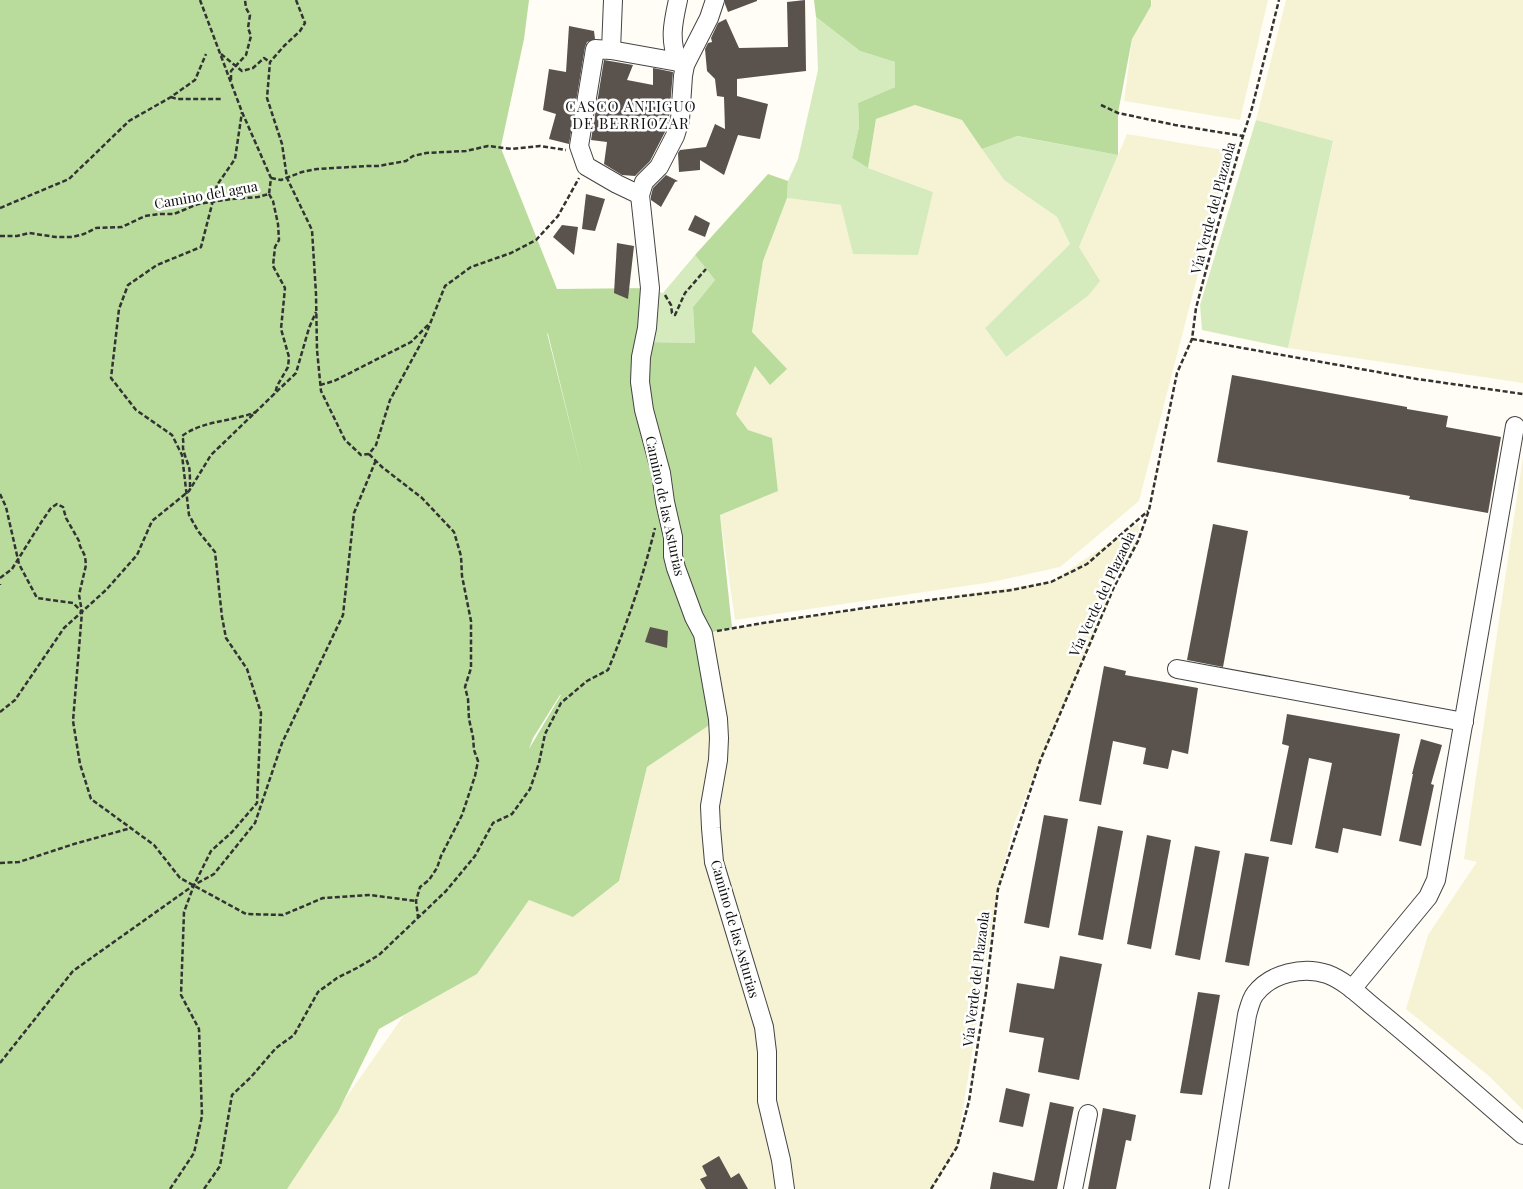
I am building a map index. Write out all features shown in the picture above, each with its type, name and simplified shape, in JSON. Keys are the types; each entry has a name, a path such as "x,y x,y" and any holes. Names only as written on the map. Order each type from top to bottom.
{"street":[{"path":"611,50 614,0"},
{"path":"678,0 672,32 673,50 682,64 680,120 664,160 644,182 640,195 586,166 579,146 595,49 611,50 682,64"},
{"path":"682,64 709,18 716,0"},
{"name":"Camino de las Asturias","path":"640,195 650,288 647,328 641,357 640,382 644,410 661,473 673,537 673,556 676,568 694,618 703,634 718,719 719,738 718,760 710,806 714,862 764,1027 768,1052 766,1101 781,1160 785,1189"},
{"path":"1352,990 1428,897 1436,880 1515,426"},
{"path":"1177,669 1464,722"},
{"path":"1219,1189 1247,1015 1254,994 1269,981 1286,973 1304,971 1325,973 1338,978 1523,1135"},
{"path":"1073,1189 1088,1114"}],"path":[{"path":"200,0 242,112 270,178"},
{"path":"230,81 231,71 246,56 251,36 248,28 250,15 246,8 245,0"},
{"path":"296,0 305,23 300,32 270,62 267,98 282,144 288,178 312,230 317,350 321,391 345,440 361,455 369,454 376,445 390,400 426,334 445,286 472,267 511,253 536,240 558,216 586,166"},
{"name":"Vía Verde del Plazaola","path":"931,1189 957,1147 970,1101 986,992 998,890 1003,872 1040,761 1114,587 1138,541 1150,510 1177,373 1192,339 1196,308 1252,108 1279,0"},
{"path":"220,53 242,71 253,68 264,58 270,62"},
{"path":"0,208 69,179 129,121 171,98 195,80 206,54"},
{"path":"171,98 223,99"},
{"path":"1101,105 1118,113 1243,136"},
{"path":"188,491 182,454 172,434 136,410 111,378 119,309 128,285 158,265 201,247 217,185 235,159 242,112"},
{"name":"Camino del agua","path":"0,236 17,236 28,233 72,237 96,228 122,227 145,216 174,214 198,204 232,199 258,198 269,194 270,178 281,180 302,172 317,169 378,166 406,161 413,156 426,153 466,151 488,146 522,149 540,146 568,150 579,146"},
{"path":"269,194 274,201 278,224 279,240 275,247 273,266 285,288 281,329 289,357 288,367 277,386 275,394"},
{"path":"650,288 663,293 671,305 672,314 675,316 685,293 706,269"},
{"path":"0,712 15,700 64,628 106,590 137,555 152,521 188,491 212,455 296,373 316,311"},
{"path":"320,385 334,381 411,342 431,321"},
{"path":"1192,339 1417,379 1523,394"},
{"path":"170,1189 194,1153 202,1116 199,1029 181,995 184,912 194,885 211,851 232,832 257,803 261,713 247,669 226,638 215,552 198,531 189,515 189,467 183,450 184,440 182,436 196,427 216,421 244,417 257,412"},
{"path":"369,454 422,498 454,532 461,556 462,576 471,620 471,668 466,687 474,750 478,761 462,816 441,856 437,868 429,880 420,887 416,901 418,917"},
{"path":"0,1063 73,971 194,885 214,874 255,822 282,743 343,615 354,513 376,460"},
{"path":"0,494 6,507 19,564 36,598 73,603 82,612"},
{"path":"0,578 12,569 51,508 57,504 63,507 66,518 79,541 86,564 79,596 82,612 73,720 80,764 91,799 154,845 180,878 246,914 283,914 323,898 370,895 416,901"},
{"path":"703,634 773,621 1012,590 1051,582 1087,564 1150,510"},
{"path":"204,1189 220,1166 232,1095 251,1077 276,1048 294,1034 318,992 337,978 378,955 446,891 475,856 493,823 512,814 530,789 539,763 545,734 561,703 587,680 608,670 624,633 655,526"},
{"path":"0,863 19,862 131,828"}],"shaded area":[{"path":"1152,0 1268,0 1240,120 1124,101 1132,39 1151,6"},
{"path":"1286,0 1523,0 1523,383 1288,348 1333,142 1256,120"},
{"path":"915,105 962,120 1004,180 1057,217 1070,244 985,328 1006,357 1088,296 1099,281 1079,247 1127,134 1230,151 1139,501 1060,567 992,582 735,620 720,515 778,490 772,438 748,430 736,414 755,365 752,333 763,261 787,198 841,205 933,192 868,168 876,119"},
{"path":"1523,456 1523,1110 1489,1076 1406,1009 1428,935 1477,862 1464,859"},
{"path":"1139,523 1138,541 1114,587 1014,824 998,889 957,1147 933,1189 282,1189 404,1015 477,974 529,900 619,881 647,767 711,724 703,634 763,623 1051,582"}],"green space":[{"path":"0,0 529,0 524,39 501,146 557,289 650,288 649,342 695,343 693,307 715,280 695,255 768,174 788,181 787,198 763,261 752,332 787,369 770,385 755,366 736,414 748,430 772,438 778,491 720,515 732,628 703,634 711,724 647,767 619,881 573,917 529,900 477,974 379,1029 338,1112 287,1189 0,1189","holes":["547,333 548,334 583,476","561,695 529,749 533,738"]},
{"path":"814,0 1151,0 1151,6 1132,39 1118,113 1118,155 1017,136 982,149 962,120 915,105 876,119 868,168 852,158 859,127 858,103 895,87 895,62 860,51 816,17"},
{"path":"816,17 860,51 895,62 895,87 858,103 859,127 852,158 868,168 933,192 918,255 853,254 841,205 787,198 788,181 798,159 818,70"},
{"path":"1256,120 1333,141 1288,348 1202,330 1200,305"},
{"path":"1016,136 1118,155 1079,247 1100,281 1088,296 1006,357 985,328 1070,244 1057,217 1004,180 982,149"},
{"path":"695,255 715,280 693,307 695,343 649,342 651,290 663,293"}],"building":[{"path":"725,0 757,0 757,1 728,12"},
{"path":"805,0 806,71 737,79 737,96 768,104 760,139 738,135 724,175 700,160 700,170 679,172 678,153 680,150 706,147 715,124 725,129 724,97 717,96 715,79 707,71 705,49 708,43 712,42 711,38 718,23 726,19 739,48 788,47 787,2"},
{"path":"569,26 594,31 595,39 587,42 585,47 569,144 549,139 556,114 543,110 549,69 566,72"},
{"path":"604,60 633,65 627,80 653,85 653,68 673,72 669,118 665,132 650,161 635,176 622,175 604,164 607,142 591,140"},
{"path":"666,175 678,181 675,182 661,207 651,200 651,196 653,188"},
{"path":"586,194 605,199 595,231 582,229"},
{"path":"695,215 710,223 705,237 688,230"},
{"path":"562,225 578,227 574,255 553,237"},
{"path":"617,243 634,246 628,299 614,293"},
{"path":"1232,375 1448,416 1446,427 1501,437 1488,513 1409,499 1410,496 1217,462"},
{"path":"1213,524 1248,531 1223,667 1187,660"},
{"path":"650,627 668,631 667,648 645,642"},
{"path":"1104,666 1126,671 1125,675 1198,688 1188,754 1172,750 1168,769 1143,764 1146,748 1113,741 1101,805 1079,801"},
{"path":"1287,714 1400,734 1381,836 1343,828 1338,853 1315,848 1332,763 1309,758 1292,845 1270,841 1289,746 1282,744"},
{"path":"1421,739 1442,745 1431,784 1434,785 1421,846 1399,841"},
{"path":"1044,815 1068,819 1049,928 1024,923"},
{"path":"1098,826 1123,831 1103,940 1078,935"},
{"path":"1147,835 1171,840 1151,949 1127,944"},
{"path":"1195,846 1220,851 1200,960 1175,955"},
{"path":"1245,853 1269,857 1249,966 1225,962"},
{"path":"1060,956 1102,964 1079,1080 1038,1072 1044,1038 1009,1032 1017,983 1054,989"},
{"path":"1198,992 1220,995 1202,1095 1180,1093"},
{"path":"1006,1088 1030,1094 1023,1127 999,1122"},
{"path":"1050,1102 1074,1107 1057,1189 990,1189 993,1172 1034,1181"},
{"path":"1103,1108 1136,1115 1131,1141 1126,1140 1116,1189 1088,1189"},
{"path":"719,1156 731,1178 739,1173 748,1189 706,1189 700,1179 707,1176 702,1166"}],"district":[{"name":"CASCO ANTIGUO DE BERRIOZAR","path":"631,116"}]}
